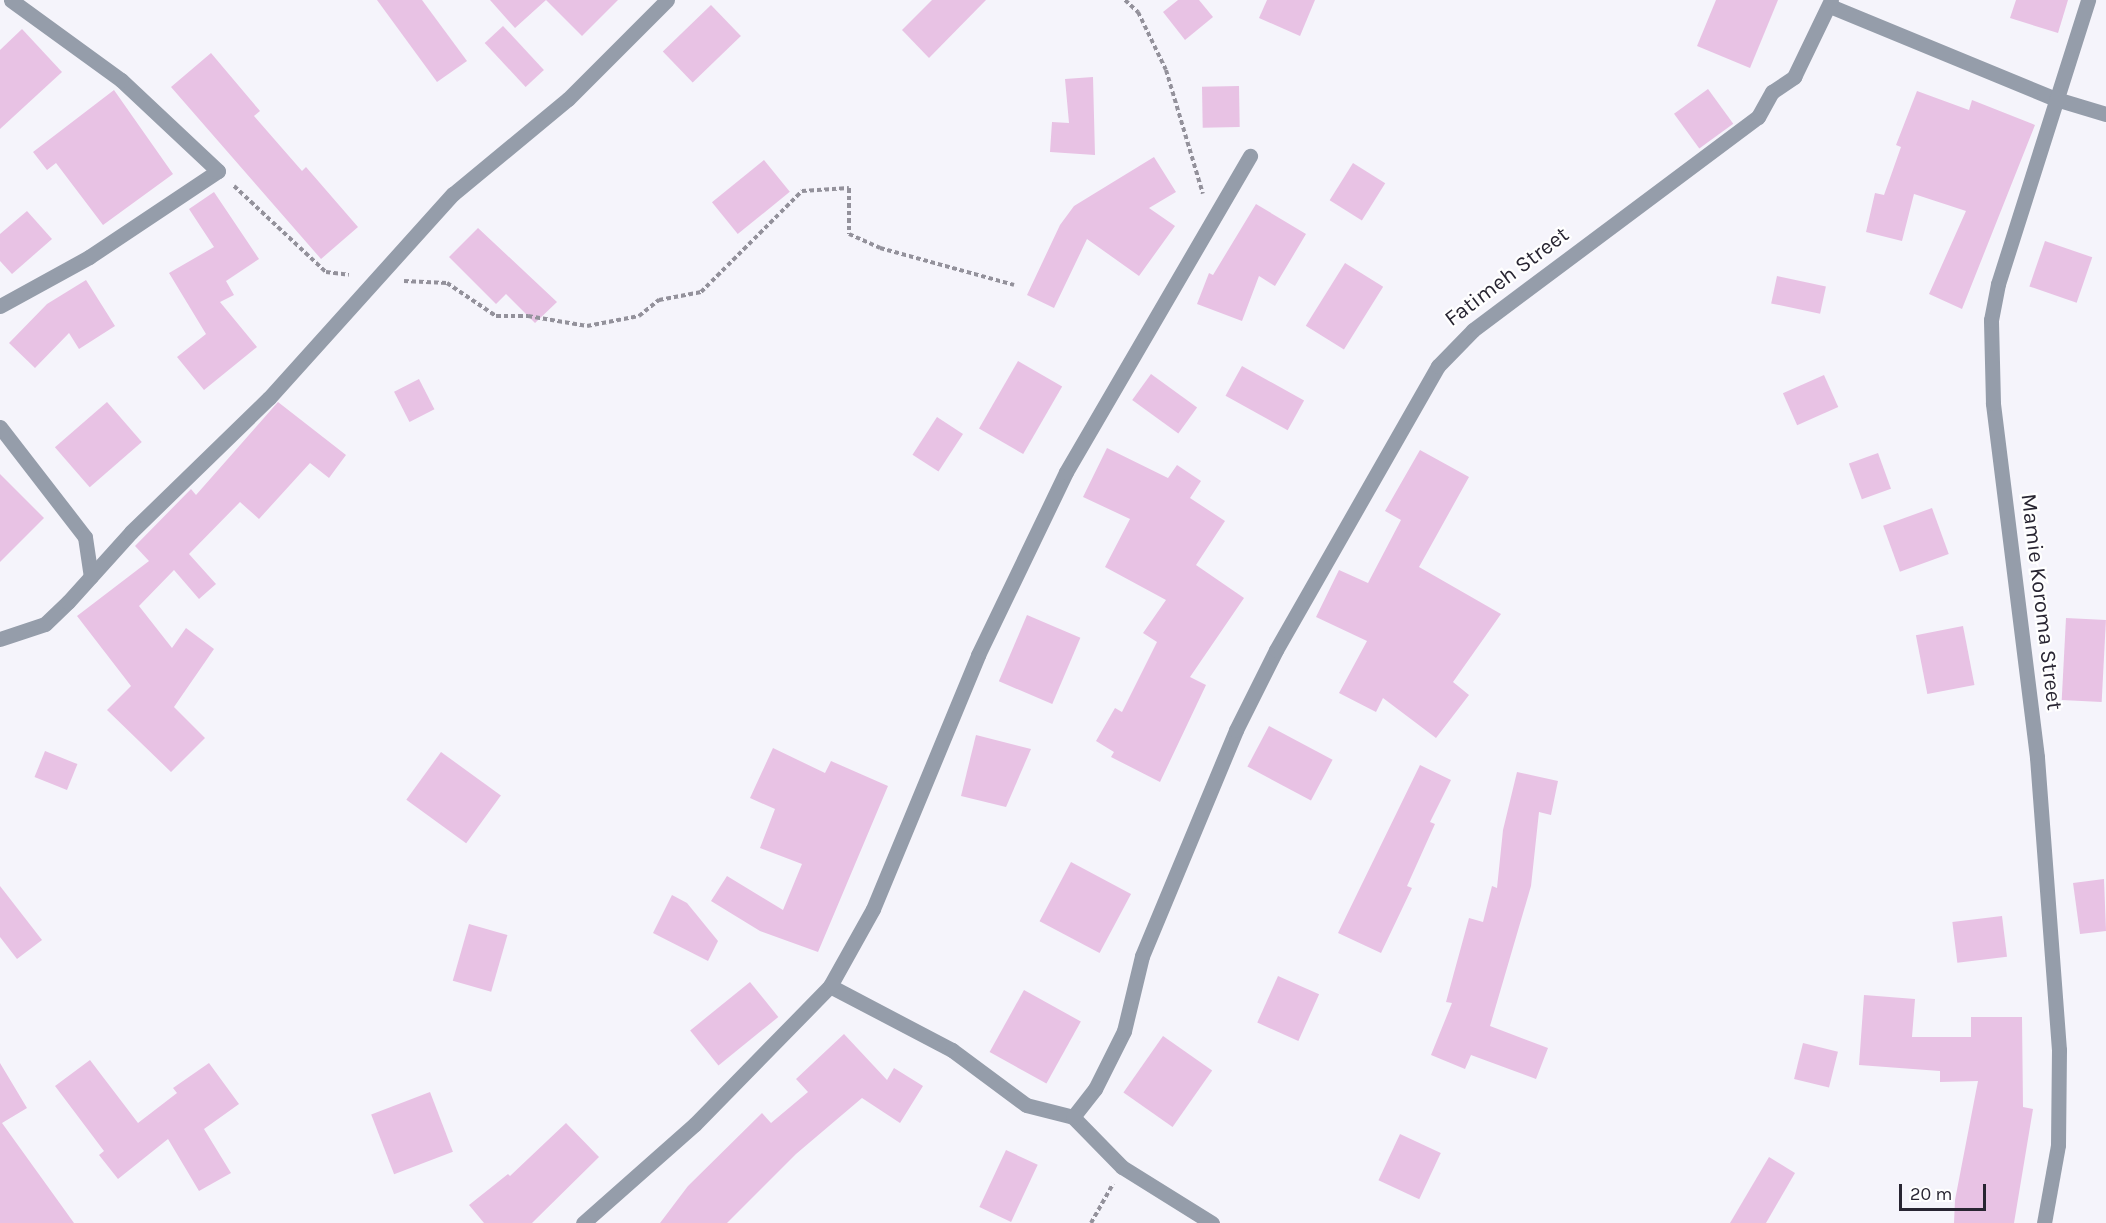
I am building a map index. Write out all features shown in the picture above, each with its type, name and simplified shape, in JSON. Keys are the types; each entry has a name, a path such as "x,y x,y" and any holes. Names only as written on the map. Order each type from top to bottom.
{"street":[{"path":"0,3 9,0 121,80 219,171 89,257 0,306"},
{"path":"0,639 45,624 131,532 269,398 453,194 568,99 667,0"},
{"name":"Mamie Koroma Street","path":"2044,1223 2058,1145 2059,1050 2037,757 1990,358 1991,320 1998,284 2088,0"},
{"path":"1830,3 2056,99 2106,114"},
{"name":"Fatimeh Street","path":"1073,1117 1095,1089 1124,1031 1142,956 1236,730 1276,650 1438,366 1453,346 1758,117 1772,92 1794,77 1830,3"},
{"path":"583,1223 695,1124 830,986 873,909 974,666 1066,472 1250,156"},
{"path":"0,427 85,537 91,577"},
{"path":"830,986 952,1050 1026,1105 1073,1117 1122,1167 1212,1223"}],"path":[{"path":"1125,0 1138,12 1166,70 1211,220"},
{"path":"219,171 327,272 378,279 447,284 496,316 528,316 586,326 639,316 659,300 701,292 802,191 849,188 849,234 880,248 1014,285"},
{"path":"1091,1223 1122,1167"}],"building":[{"path":"377,0 422,0 467,61 437,82"},
{"path":"490,0 546,0 515,28"},
{"path":"546,0 618,0 582,36"},
{"path":"932,0 986,0 929,58 902,30"},
{"path":"1178,0 1199,0 1213,17 1185,40 1163,12"},
{"path":"1267,0 1315,0 1300,36 1259,18"},
{"path":"1716,0 1778,0 1750,68 1697,46"},
{"path":"2016,0 2068,0 2058,33 2010,18"},
{"path":"711,5 741,36 693,82 663,52"},
{"path":"503,26 544,70 526,87 485,43"},
{"path":"22,29 62,72 0,129 0,50"},
{"path":"211,53 260,111 254,116 302,171 306,167 358,227 321,259 171,87"},
{"path":"1093,77 1095,155 1050,152 1052,122 1069,123 1065,79"},
{"path":"1239,86 1240,127 1203,128 1202,87"},
{"path":"1708,89 1733,124 1699,148 1674,114"},
{"path":"114,90 173,174 103,225 56,163 47,170 33,152"},
{"path":"1917,91 1969,110 1972,100 2035,125 1962,309 1929,294 1966,211 1914,194 1902,241 1866,232 1875,193 1884,195 1901,147 1896,145"},
{"path":"1154,157 1176,192 1149,208 1175,226 1139,276 1087,239 1054,308 1027,295 1060,225 1074,206"},
{"path":"764,160 790,192 738,234 712,202"},
{"path":"1353,163 1385,183 1362,220 1330,200"},
{"path":"214,192 259,259 226,281 234,295 220,302 257,347 204,390 177,357 206,334 169,273 214,247 189,209"},
{"path":"1256,204 1306,234 1275,286 1259,276 1242,321 1197,304 1209,273 1213,275"},
{"path":"27,211 52,239 12,274 0,261 0,234"},
{"path":"478,228 557,302 535,323 506,294 496,304 449,257"},
{"path":"2045,241 2092,257 2077,303 2029,286"},
{"path":"1345,263 1383,287 1344,350 1306,326"},
{"path":"1777,276 1826,286 1820,314 1771,303"},
{"path":"86,280 115,326 79,349 69,333 35,368 9,343 47,304"},
{"path":"1018,361 1062,386 1023,454 979,429"},
{"path":"1242,366 1304,400 1288,430 1226,396"},
{"path":"1151,374 1197,408 1178,433 1132,400"},
{"path":"1824,375 1838,407 1797,425 1783,393"},
{"path":"419,379 434,409 409,422 394,392"},
{"path":"107,402 142,442 90,487 55,447"},
{"path":"278,402 346,455 329,478 310,463 259,519 240,502 189,554 216,584 199,599 174,570 139,606 172,648 186,628 214,649 174,707 205,738 171,772 107,710 131,686 77,616 149,561 135,546 191,489 196,495"},
{"path":"937,417 963,434 938,472 912,455"},
{"path":"1107,448 1168,478 1177,465 1201,481 1190,498 1225,521 1196,565 1244,598 1190,677 1206,685 1160,782 1111,757 1114,752 1096,741 1115,708 1122,712 1157,642 1143,633 1166,600 1105,567 1130,519 1083,497"},
{"path":"1420,450 1469,477 1419,567 1501,614 1453,682 1469,695 1436,738 1383,698 1376,712 1339,693 1367,641 1316,617 1339,570 1368,583 1401,520 1385,511"},
{"path":"1878,453 1891,489 1862,499 1849,464"},
{"path":"0,474 44,518 0,562"},
{"path":"1932,508 1949,554 1900,572 1883,526"},
{"path":"1027,615 1080,638 1052,704 999,681"},
{"path":"2066,618 2106,620 2102,702 2062,700"},
{"path":"1963,626 1974,685 1927,694 1916,635"},
{"path":"1269,726 1333,760 1311,800 1247,767"},
{"path":"976,735 1031,749 1006,807 961,796"},
{"path":"773,748 825,773 831,761 888,786 818,952 760,931 711,901 727,876 783,910 802,864 760,848 775,809 750,798"},
{"path":"45,751 77,764 67,790 35,777"},
{"path":"441,752 501,795 466,843 406,800"},
{"path":"1420,765 1451,780 1430,822 1435,824 1407,886 1412,888 1381,953 1338,933"},
{"path":"1517,772 1558,781 1551,815 1539,812 1531,886 1490,1026 1548,1048 1536,1079 1471,1055 1465,1069 1431,1055 1452,1003 1446,1002 1469,918 1483,922 1492,886 1497,888 1503,830"},
{"path":"1071,862 1131,894 1100,953 1040,921"},
{"path":"2104,879 2106,931 2080,934 2073,883"},
{"path":"0,886 42,940 17,959 0,937"},
{"path":"672,895 687,903 718,941 708,961 653,933"},
{"path":"2002,916 2007,957 1957,963 1952,922"},
{"path":"469,924 507,935 491,992 453,981"},
{"path":"1278,976 1319,994 1298,1041 1257,1023"},
{"path":"750,982 778,1017 718,1065 690,1030"},
{"path":"1024,990 1081,1022 1046,1084 990,1052"},
{"path":"1864,995 1915,999 1912,1037 1971,1037 1971,1017 2022,1017 2023,1107 2033,1109 2014,1223 1954,1223 1955,1200 1978,1081 1940,1082 1940,1071 1859,1065"},
{"path":"844,1034 887,1080 894,1068 923,1086 900,1123 862,1098 796,1154 727,1223 660,1223 688,1186 762,1113 771,1123 808,1092 796,1079"},
{"path":"1163,1036 1212,1070 1173,1127 1123,1093"},
{"path":"1803,1043 1838,1052 1829,1088 1794,1079"},
{"path":"90,1060 138,1123 177,1093 173,1088 209,1063 239,1104 204,1129 231,1173 199,1191 168,1139 118,1179 99,1155 104,1151 55,1086"},
{"path":"0,1063 27,1108 2,1123 74,1223 0,1223"},
{"path":"430,1092 453,1152 394,1174 371,1115"},
{"path":"566,1123 599,1157 532,1223 484,1223 469,1205 508,1174 510,1176"},
{"path":"1400,1134 1441,1153 1419,1199 1378,1180"},
{"path":"1006,1150 1038,1165 1011,1222 979,1207"},
{"path":"1769,1157 1795,1173 1766,1223 1730,1223"}]}
